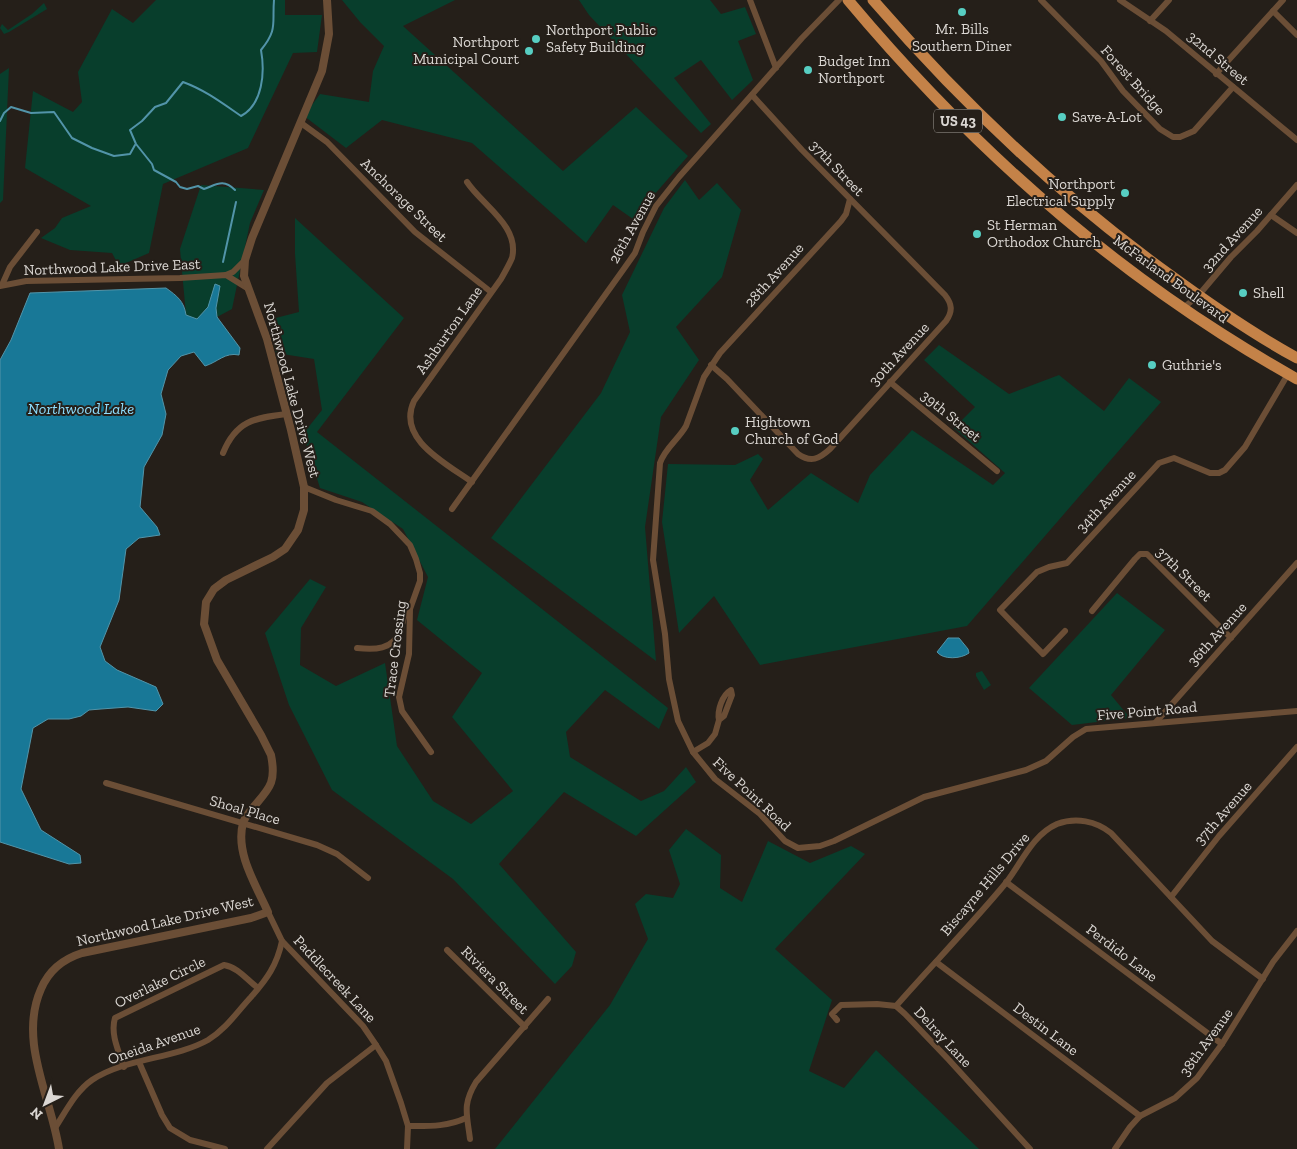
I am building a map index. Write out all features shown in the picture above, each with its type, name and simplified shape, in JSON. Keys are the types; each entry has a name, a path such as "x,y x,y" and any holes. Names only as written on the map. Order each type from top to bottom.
{"highway":[{"name":"McFarland Boulevard","path":"848,0 931,94 985,148 1082,233 1183,308 1239,345 1294,375"},
{"name":"McFarland Boulevard","path":"873,0 950,85 1045,177 1113,233 1198,296 1297,358"}],"street":[{"name":"Northwood Lake Drive West","path":"59,1149 38,1062 32,1026 37,997 51,972 62,962 82,953 251,918 268,912 244,857 242,843 243,823 248,814 268,791 273,777 274,770 271,755 214,653 205,631 203,616 206,602 219,584 273,557 290,543 298,530 302,517 304,487 266,339 244,276 245,260 252,238 322,71 327,49 330,19 327,0"},
{"path":"750,0 776,68"},
{"name":"26th Avenue","path":"452,509 623,270 634,253 649,219 660,200 679,176 802,38 839,0"},
{"name":"Forest Bridge","path":"1041,0 1101,61 1123,91 1160,129 1173,137 1180,137 1194,131 1233,87"},
{"name":"32nd Street","path":"1120,0 1166,32 1297,140"},
{"path":"1150,21 1169,0"},
{"path":"1216,74 1283,0"},
{"path":"1273,11 1297,35"},
{"name":"37th Street","path":"752,95 907,257"},
{"name":"Anchorage Street","path":"301,123 326,142 415,232 491,292"},
{"name":"Ashburton Lane","path":"467,182 504,225 511,238 513,253 511,260 491,292 411,408 410,423 420,442 472,482"},
{"name":"32nd Avenue","path":"1183,308 1198,296 1297,185"},
{"name":"28th Avenue","path":"711,365 735,336 841,221 846,214 850,199"},
{"path":"1271,215 1297,232"},
{"path":"1,286 10,267 37,232"},
{"name":"30th Avenue","path":"711,365 733,385 798,454 811,460 818,458 830,449 950,315 952,308 950,301 907,257"},
{"path":"226,275 233,272 245,260"},
{"path":"226,275 247,288"},
{"name":"Northwood Lake Drive East","path":"1,286 26,281 244,276"},
{"name":"Five Point Road","path":"711,365 704,377 686,426 666,450 660,463 653,545 654,567 665,634 669,679 678,721 693,752 714,779 760,814 785,841 798,848 820,846 924,797 1026,770 1039,765 1073,737 1086,729 1297,711"},
{"name":"34th Avenue","path":"1065,631 1043,654 1000,610 1037,572 1067,563 1159,463 1174,458 1210,474 1225,470 1245,447 1294,375"},
{"name":"39th Street","path":"890,382 997,470"},
{"path":"223,453 228,440 242,425 271,416 286,414"},
{"name":"Trace Crossing","path":"304,487 336,500 372,511 390,524 410,545 420,573 420,581 412,602 409,617 408,656 399,697 402,711 430,752"},
{"name":"37th Street","path":"1092,611 1140,554 1148,554 1231,638"},
{"name":"36th Avenue","path":"1156,722 1297,563"},
{"path":"357,648 378,650 388,646 400,632 404,614 412,602"},
{"path":"693,752 708,743 714,734 719,720 724,716 725,705 732,695 732,688"},
{"name":"37th Avenue","path":"1171,897 1219,836 1297,747"},
{"name":"Shoal Place","path":"106,783 317,844 337,854 368,878"},
{"name":"Biscayne Hills Drive","path":"896,1006 1006,882 1028,850 1056,825 1070,820 1084,820 1099,825 1111,833 1212,941 1263,979"},
{"name":"Perdido Lane","path":"1006,882 1222,1044"},
{"name":"Paddlecreek Lane","path":"268,912 282,941 363,1026 386,1061 408,1126 407,1149"},
{"name":"38th Avenue","path":"1116,1149 1130,1127 1140,1116 1174,1098 1187,1089 1197,1078 1222,1044 1274,962 1297,931"},
{"name":"Oneida Avenue","path":"55,1128 86,1085 98,1076 190,1048 210,1038 228,1024 258,988 279,958 282,941"},
{"name":"Riviera Street","path":"447,950 525,1027"},
{"path":"279,958 292,953"},
{"name":"Destin Lane","path":"936,962 1140,1116"},
{"name":"Overlake Circle","path":"124,1067 114,1033 115,1018 224,965 232,966 238,970 258,988"},
{"path":"470,1139 466,1118 468,1095 476,1082 548,999"},
{"path":"837,1020 832,1014 841,1005 877,1004 896,1006"},
{"name":"Delray Lane","path":"896,1006 1030,1149"},
{"path":"267,1149 327,1083 376,1045"},
{"path":"139,1062 162,1115 170,1128 190,1140 225,1149"},
{"path":"408,1126 445,1125 456,1123 466,1118"}],"green space":[{"path":"156,0 285,0 285,15 322,15 317,52 293,53 248,148 163,184 149,253 119,266 112,253 70,250 41,238 55,228 62,218 91,206 25,168 33,91 73,112 82,102 78,72 112,9 133,23"},
{"path":"342,0 455,0 403,26 563,171 636,107 688,156 633,219 613,205 586,243 472,143 382,120 346,148 304,116 320,94 369,102 373,71 384,46 360,22"},
{"path":"579,0 710,0 721,14 745,7 756,34 738,41 753,80 732,100 701,60 674,78 711,124 701,133 589,15"},
{"path":"44,3 47,9 9,32 4,34 0,28 2,24 8,30 32,14"},
{"path":"9,68 3,200 0,203 0,74"},
{"path":"685,180 699,200 717,183 741,210 722,277 676,327 699,360 661,417 645,527 656,661 491,538 601,393 630,332 622,295 664,208"},
{"path":"201,185 264,190 250,223 232,309 217,317 216,308 220,286 208,307 197,319 186,315 180,249"},
{"path":"295,218 404,318 317,432 668,708 659,729 605,690 566,732 570,757 641,801 664,791 686,767 696,782 636,836 564,792 499,864 576,952 572,966 555,984 453,879 332,790 289,705 265,633 310,579 326,587 301,628 300,665 336,686 385,663 397,746 433,801 471,824 513,791 452,717 482,673 417,620 428,577 403,529 362,502 320,488 303,434 322,410 314,359 276,353 268,320 299,312 295,254"},
{"path":"939,345 1009,394 1059,375 1104,411 1129,378 1161,402 967,626 760,665 714,596 679,633 662,522 668,464 735,465 758,454 763,459 750,480 768,510 811,473 858,503 870,475 912,430 993,485 1005,473 954,428 975,407 924,360"},
{"path":"1117,593 1165,630 1111,695 1130,718 1072,725 1029,688"},
{"path":"982,671 991,685 984,690 976,676 976,673"},
{"path":"686,829 721,855 720,888 742,902 768,841 810,863 851,846 865,854 775,949 832,1000 809,1071 844,1088 876,1050 979,1149 495,1149 610,1005 648,939 635,904 646,894 673,898 680,884 669,850"}],"water":[{"name":"Northwood Lake","path":"215,284 220,286 216,308 217,317 240,348 239,355 226,356 205,366 194,352 181,356 168,370 161,394 166,414 162,435 144,467 140,507 157,527 160,535 139,538 126,549 119,600 100,647 105,661 117,670 156,687 163,704 156,711 128,707 89,710 81,716 69,719 48,719 33,728 21,789 41,830 80,855 81,863 69,864 0,842 0,360 11,340 30,293 166,288 179,299 184,306 186,315 197,319 208,307"},
{"path":"948,638 959,638 969,653 952,658 940,655 937,652"}],"waterway":[{"path":"235,190 223,183 204,189 198,186 187,189 180,187 176,182 154,170 152,164 136,144 130,130 142,121 155,107 166,103 183,82 206,93 241,116 248,111 254,104 261,87 263,68 261,50 272,31 274,0"},
{"path":"0,121 4,113 11,107 31,113 54,112 72,138 92,148 114,156 130,154 135,145"},
{"path":"223,262 236,202"}],"place":[{"name":"Mr. Bills Southern Diner","path":"962,12"},
{"name":"Northport Public Safety Building","path":"536,39"},
{"name":"Northport Municipal Court","path":"529,51"},
{"name":"Budget Inn Northport","path":"808,70"},
{"name":"Save-A-Lot","path":"1062,117"},
{"name":"Northport Electrical Supply","path":"1125,193"},
{"name":"St Herman Orthodox Church","path":"977,234"},
{"name":"Shell","path":"1243,293"},
{"name":"Guthrie's","path":"1152,365"},
{"name":"Hightown Church of God","path":"735,431"}]}
